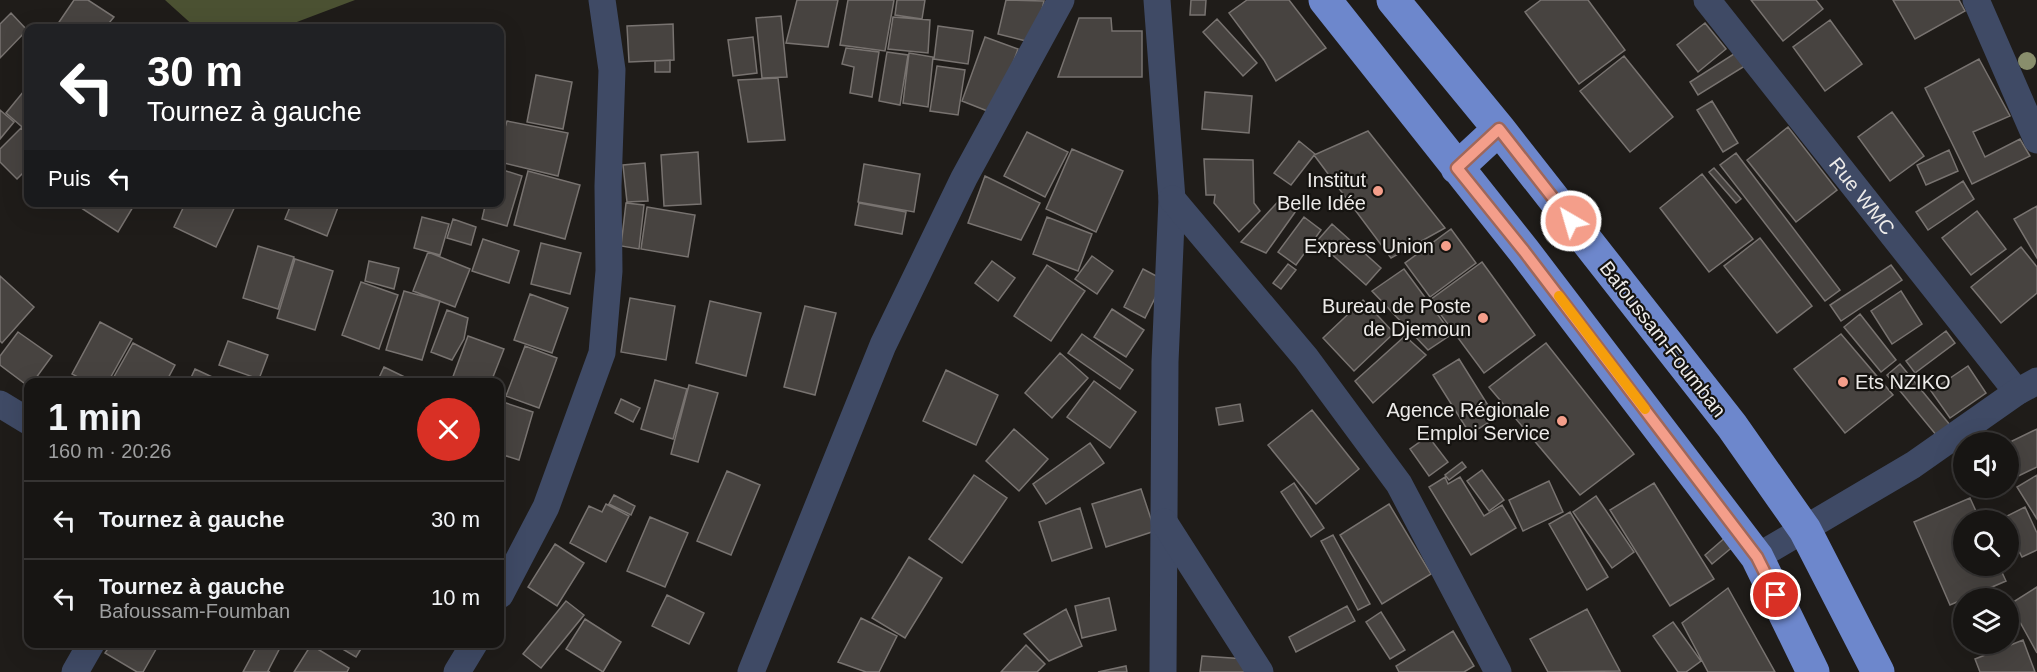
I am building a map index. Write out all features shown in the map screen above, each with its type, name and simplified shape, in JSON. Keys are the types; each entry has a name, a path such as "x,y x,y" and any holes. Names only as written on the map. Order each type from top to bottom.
{"highway":[{"path":"1325,0 1524,251 1757,557 1813,672"},
{"name":"Bafoussam-Foumban","path":"1393,0 1499,129 1732,426 1804,530 1878,672"},
{"path":"1457,168 1499,129"}],"street":[{"path":"504,587 546,507 602,353 609,271 608,186 612,70 602,0"},
{"path":"751,672 882,345 964,178 1061,0"},
{"path":"1157,0 1172,199 1165,362 1163,672"},
{"name":"Rue WMC","path":"1707,0 2027,387"},
{"path":"1976,0 2037,140"},
{"path":"1172,199 1306,358 1399,484 1498,672"},
{"path":"1757,557 1913,465 2027,387"},
{"path":"0,404 24,419"},
{"path":"1164,522 1260,672"},
{"path":"75,672 89,648"},
{"path":"457,672 472,648"}],"green space":[{"path":"165,0 355,0 292,24 192,24"}],"building":[{"path":"74,0 88,0 114,17 108,24 58,24"},
{"path":"797,0 838,0 828,47 786,43"},
{"path":"848,0 894,0 885,51 840,45"},
{"path":"897,0 925,0 922,19 895,15"},
{"path":"1006,0 1044,1 1034,43 998,34"},
{"path":"1191,0 1206,0 1205,15 1190,15"},
{"path":"1247,0 1289,0 1326,48 1276,81 1264,60 1229,13"},
{"path":"1541,0 1588,0 1625,50 1579,84 1525,12"},
{"path":"1751,0 1816,0 1823,9 1783,41"},
{"path":"1893,0 1959,0 1965,11 1915,39"},
{"path":"11,13 24,27 24,33 0,58 0,24"},
{"path":"781,16 787,77 762,78 756,18"},
{"path":"893,17 930,20 928,53 888,49"},
{"path":"1079,18 1111,18 1112,31 1142,31 1142,77 1058,77"},
{"path":"1217,19 1257,63 1243,76 1203,32"},
{"path":"1830,20 1862,64 1825,91 1793,47"},
{"path":"1705,23 1726,49 1698,72 1677,45"},
{"path":"673,24 674,60 629,62 627,26"},
{"path":"938,26 973,31 968,64 934,59"},
{"path":"753,37 757,73 733,76 728,40"},
{"path":"985,37 1018,49 995,114 962,101"},
{"path":"846,48 879,52 872,97 850,93 854,67 842,64"},
{"path":"1740,50 1748,64 1698,95 1690,82"},
{"path":"887,52 908,55 900,105 879,101"},
{"path":"909,53 933,57 928,107 903,103"},
{"path":"1624,56 1673,117 1630,152 1580,91"},
{"path":"1979,59 2010,116 1973,132 1985,157 2020,139 2030,156 1972,184 1925,88"},
{"path":"670,60 670,72 655,72 655,61"},
{"path":"937,66 965,70 958,115 930,111"},
{"path":"536,75 572,82 563,129 527,122"},
{"path":"778,78 785,140 748,142 738,80"},
{"path":"24,91 24,129 6,113"},
{"path":"1205,92 1252,96 1249,133 1202,129"},
{"path":"1712,101 1738,143 1723,152 1697,110"},
{"path":"0,110 14,122 0,139"},
{"path":"1892,112 1924,156 1890,181 1858,137"},
{"path":"507,121 568,133 558,176 504,163 504,131"},
{"path":"1788,127 1837,190 1796,222 1747,160"},
{"path":"21,128 24,131 24,172 17,179 0,162 0,149"},
{"name":"Institut Belle Idée","path":"1368,131 1445,228 1391,258 1314,155"},
{"path":"1027,132 1068,152 1045,197 1004,176"},
{"path":"1299,141 1315,154 1291,185 1274,173"},
{"path":"1072,149 1123,171 1096,232 1046,209"},
{"path":"1949,150 1958,171 1926,185 1917,165"},
{"path":"698,152 701,204 664,206 661,155"},
{"path":"1736,153 1840,290 1825,301 1720,165"},
{"path":"1204,159 1253,160 1254,203 1260,211 1239,232 1214,203 1215,195 1206,195"},
{"path":"645,163 648,201 627,202 623,165"},
{"path":"864,164 920,174 914,212 858,202"},
{"path":"1714,168 1741,199 1736,203 1709,172"},
{"path":"504,170 522,176 507,226 482,219 485,207 504,207"},
{"path":"528,171 580,185 565,239 514,225"},
{"path":"1702,174 1753,239 1709,272 1660,208"},
{"path":"985,176 1040,203 1021,240 968,223"},
{"path":"1963,181 1974,199 1928,230 1916,212"},
{"path":"1284,195 1298,208 1266,253 1241,242"},
{"path":"626,203 644,205 639,249 621,246"},
{"path":"859,203 906,212 902,234 855,225"},
{"path":"2037,206 2037,258 2014,219"},
{"path":"80,207 133,207 118,232"},
{"path":"184,207 235,207 216,247 174,227"},
{"path":"290,207 338,207 327,236 285,219"},
{"path":"647,207 695,215 688,257 641,249"},
{"path":"1977,211 2006,249 1971,275 1942,238"},
{"path":"422,217 449,224 440,255 414,248"},
{"path":"1047,217 1092,234 1078,271 1033,254"},
{"path":"1304,217 1321,230 1296,265 1278,252"},
{"path":"453,219 476,227 471,245 447,238"},
{"path":"1332,224 1381,268 1366,285 1317,241"},
{"name":"Express Union","path":"1451,229 1476,263 1430,297 1405,263"},
{"path":"1760,238 1812,306 1777,333 1724,266"},
{"path":"483,239 519,251 509,283 472,271"},
{"path":"541,243 581,253 570,294 531,284"},
{"path":"258,246 294,257 278,309 243,298"},
{"path":"2021,247 2037,267 2037,293 2001,323 1971,287"},
{"path":"428,252 470,269 455,307 413,291"},
{"path":"1092,256 1113,271 1097,294 1075,279"},
{"path":"295,259 333,271 315,330 277,318"},
{"path":"369,261 399,268 394,289 365,281"},
{"path":"992,261 1015,278 998,301 975,283"},
{"name":"Bureau de Poste de Djemoun","path":"1482,262 1535,335 1484,373 1430,300"},
{"path":"1288,264 1296,270 1281,289 1273,283"},
{"path":"1047,265 1085,291 1051,341 1014,316"},
{"path":"1891,265 1902,280 1841,321 1830,305"},
{"path":"1143,269 1164,280 1145,318 1124,307"},
{"path":"1404,269 1452,334 1428,350 1372,291"},
{"path":"0,276 34,307 2,343 0,341"},
{"path":"361,282 398,295 379,349 342,335"},
{"path":"404,291 440,301 422,360 386,350"},
{"path":"1901,291 1922,324 1892,344 1871,311"},
{"path":"530,294 568,308 552,353 514,340"},
{"path":"630,298 675,306 666,360 621,352"},
{"path":"1363,300 1394,333 1354,371 1323,338"},
{"path":"710,301 761,313 746,376 696,363"},
{"path":"805,306 836,313 815,395 784,387"},
{"path":"1112,309 1144,330 1126,357 1094,337"},
{"path":"447,310 468,318 464,339 452,360 431,352"},
{"path":"1860,314 1896,360 1881,372 1844,327"},
{"path":"100,322 132,339 110,378 80,378 72,374"},
{"path":"1946,331 1955,343 1915,373 1906,361"},
{"path":"18,332 52,356 36,378 24,378 24,383 0,365 0,356"},
{"path":"1082,334 1133,370 1120,389 1068,353"},
{"name":"Ets NZIKO","path":"1841,334 1893,395 1845,433 1794,369"},
{"path":"468,336 504,349 493,378 452,378"},
{"path":"1405,336 1426,355 1373,403 1355,381"},
{"path":"228,341 268,355 259,378 219,365"},
{"path":"133,343 175,365 168,378 113,378"},
{"name":"Agence Régionale Emploi Service","path":"1546,343 1634,454 1580,495 1489,387"},
{"path":"525,346 557,358 539,408 506,396"},
{"path":"1060,353 1088,378 1052,418 1025,393"},
{"path":"1459,359 1496,418 1470,434 1433,375"},
{"path":"1900,364 1950,425 1937,436 1887,375"},
{"path":"1968,366 1986,393 1950,418 1931,391"},
{"path":"384,367 407,378 379,378"},
{"path":"195,369 214,378 191,378"},
{"path":"946,370 998,395 976,445 923,421"},
{"path":"655,380 687,389 673,439 641,429"},
{"path":"1094,381 1136,412 1110,448 1067,417"},
{"path":"689,385 718,393 698,462 671,454"},
{"path":"621,399 640,408 633,422 615,413"},
{"path":"504,402 533,412 519,460 504,455"},
{"path":"1240,404 1243,421 1219,425 1216,408"},
{"path":"1312,410 1359,469 1316,504 1268,445"},
{"path":"1014,429 1048,459 1019,491 986,461"},
{"path":"2037,429 2037,467 2019,476 2019,438"},
{"path":"1428,436 1448,462 1429,476 1410,449"},
{"path":"1090,443 1104,463 1046,504 1033,484"},
{"path":"1462,462 1466,467 1449,480 1445,475"},
{"path":"1482,470 1504,500 1489,511 1467,481"},
{"path":"727,471 760,485 731,555 697,541"},
{"path":"974,475 1007,498 962,563 929,539"},
{"path":"2037,475 2037,519 2019,490 2019,486"},
{"path":"1445,477 1448,484 1460,477 1484,516 1502,505 1516,528 1471,555 1429,487"},
{"path":"1549,481 1563,512 1523,531 1509,500"},
{"path":"1294,483 1324,528 1311,537 1281,492"},
{"path":"1654,483 1714,579 1670,606 1610,510"},
{"path":"1141,489 1155,531 1106,547 1092,504"},
{"path":"614,495 635,506 631,515 609,504"},
{"path":"1596,496 1634,552 1612,568 1573,512"},
{"path":"1970,498 1975,510 1953,510 1953,576 2004,576 2006,581 1990,588 1953,588 1953,604 1950,605 1914,522"},
{"path":"606,504 629,516 606,562 570,543 589,506 602,512"},
{"path":"1389,504 1431,574 1382,604 1340,535"},
{"path":"2025,507 2037,533 2037,550 2022,557 2019,551 2019,510"},
{"path":"1080,508 1092,548 1052,561 1039,522"},
{"path":"1570,512 1608,577 1587,590 1549,524"},
{"path":"650,517 688,533 665,587 627,571"},
{"path":"1333,535 1370,604 1358,610 1321,541"},
{"path":"1727,536 1735,545 1712,564 1705,555"},
{"path":"555,544 584,563 557,606 528,587"},
{"path":"909,557 942,578 905,638 872,618"},
{"path":"2037,587 2037,653 2019,620 2019,598"},
{"path":"1728,588 1775,672 1708,672 1682,623"},
{"path":"667,595 704,613 689,644 652,626"},
{"path":"1109,598 1116,630 1082,638 1075,606"},
{"path":"566,601 584,615 541,668 523,654"},
{"path":"1347,606 1355,621 1296,652 1289,637"},
{"path":"1066,609 1082,646 1049,661 1024,634"},
{"path":"1587,609 1620,671 1548,672 1530,639"},
{"path":"1381,612 1405,650 1390,659 1366,622"},
{"path":"861,618 897,636 879,672 866,672 838,662"},
{"path":"585,619 621,642 603,672 566,649"},
{"path":"1673,622 1701,661 1686,672 1678,672 1653,636"},
{"path":"1453,631 1474,666 1464,672 1399,672 1396,666"},
{"path":"2023,640 2035,672 1980,672 1975,659 1988,654 2019,654 2019,642"},
{"path":"1026,645 1045,664 1037,672 1001,672"},
{"path":"108,648 157,648 143,672 137,672 105,653"},
{"path":"256,648 280,648 268,671 270,672 243,672"},
{"path":"309,648 316,648 349,668 347,672 294,672"},
{"path":"341,648 362,648 356,657"},
{"path":"1202,656 1246,659 1245,672 1200,672"},
{"path":"1126,666 1127,672 1098,672"}],"slow traffic":[{"path":"1559,296 1645,409"}],"place":[{"name":"Institut Belle Idée","path":"1378,191"},
{"name":"Express Union","path":"1446,246"},
{"name":"Bureau de Poste de Djemoun","path":"1483,318"},
{"name":"Ets NZIKO","path":"1843,382"},
{"name":"Agence Régionale Emploi Service","path":"1562,421"}],"route":[{"path":"1571,221 1499,129 1457,168 1524,251 1757,557 1776,595"}]}
